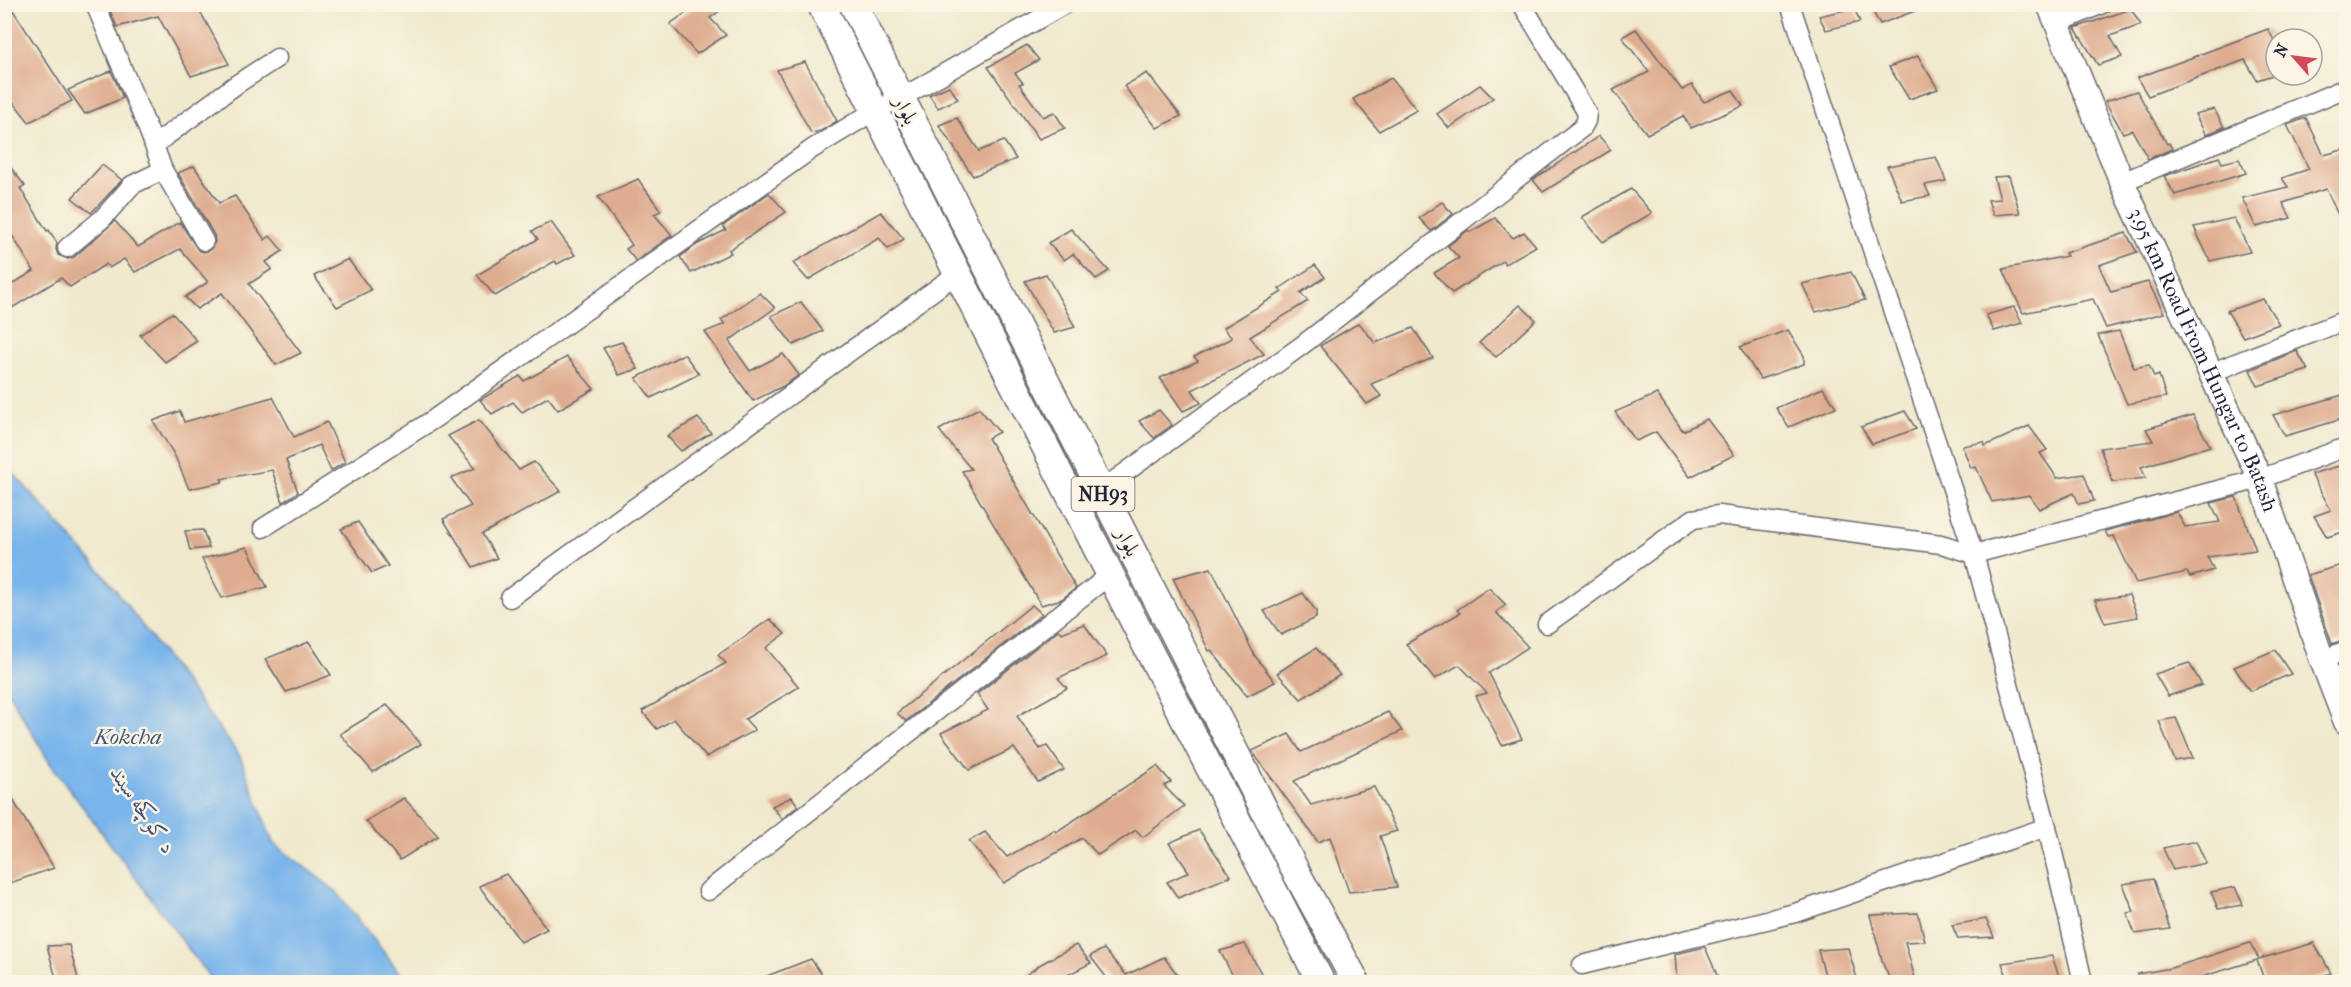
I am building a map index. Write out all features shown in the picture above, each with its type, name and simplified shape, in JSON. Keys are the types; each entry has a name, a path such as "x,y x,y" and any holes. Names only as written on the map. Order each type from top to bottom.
{"main road":[{"name":"بلوار","path":"821,4 1321,982"},
{"name":"بلوار","path":"853,4 1296,872 1356,982"}],"street":[{"path":"95,4 163,170 204,241"},
{"path":"263,528 435,419 812,149 876,110 1065,4"},
{"path":"1101,490 1301,346 1582,128 1587,113 1522,4"},
{"path":"1790,4 1974,554 2047,827 2083,982"},
{"path":"2052,14 2102,4"},
{"name":"3.95 km Road From Hungar to Batash","path":"2052,14 2122,182 2260,480 2322,660 2346,722"},
{"path":"154,145 237,84 277,58"},
{"path":"2122,182 2346,88"},
{"path":"67,248 102,219 132,185 163,170"},
{"path":"510,598 958,273"},
{"path":"2210,373 2346,320"},
{"path":"1547,624 1693,519 1719,515 1941,544 1974,554 2260,480 2346,447"},
{"path":"708,891 1111,574"},
{"path":"2322,660 2346,650"},
{"path":"1582,964 1795,914 2047,827"}],"water":[{"name":"Kokcha","path":"5,464 106,577 240,756 273,843 336,891 407,982 213,982 50,763 5,687"}],"building":[{"path":"4,4 9,4 72,101 29,122 4,90"},
{"path":"107,4 196,4 229,64 191,76 158,16 117,27"},
{"path":"699,4 729,4 710,18 726,35 697,54 670,24"},
{"path":"1868,4 1927,4 1928,6 1880,24"},
{"path":"1854,8 1860,22 1826,30 1819,16"},
{"path":"2131,9 2141,25 2110,36 2122,57 2098,65 2075,28"},
{"path":"1636,29 1682,90 1692,85 1704,102 1733,90 1743,106 1691,128 1683,116 1647,134 1613,90 1649,72 1622,37"},
{"path":"2264,30 2264,78 2257,80 2245,60 2148,96 2137,78"},
{"path":"1027,45 1039,60 1015,73 1023,83 1019,84 1043,117 1054,112 1065,128 1039,139 988,67"},
{"path":"1918,56 1938,89 1909,99 1889,67"},
{"path":"805,62 837,121 821,131 811,133 777,70"},
{"path":"111,71 123,98 85,114 68,90"},
{"path":"1147,73 1181,116 1157,128 1124,86"},
{"path":"1391,78 1417,110 1379,131 1353,99"},
{"path":"1480,85 1493,98 1449,128 1437,114"},
{"path":"949,86 958,99 938,108 929,95"},
{"path":"2137,91 2172,149 2148,159 2132,130 2123,133 2105,101"},
{"path":"2214,109 2224,127 2206,135 2195,114"},
{"path":"957,118 979,151 1004,141 1016,159 973,176 939,125"},
{"path":"2306,118 2324,155 2346,149 2346,232 2326,189 2283,203 2291,218 2256,227 2242,198 2288,187 2282,178 2309,169 2287,125"},
{"path":"1599,136 1611,150 1543,192 1533,180"},
{"path":"1936,157 1946,181 1925,185 1930,196 1902,201 1887,166"},
{"path":"2219,157 2222,163 2239,159 2246,173 2175,195 2164,176"},
{"path":"4,159 25,186 20,188 57,243 58,255 68,259 74,257 115,221 138,247 180,222 198,250 203,252 210,250 215,242 214,235 178,173 194,166 219,203 235,196 265,240 270,236 283,251 266,262 272,269 249,284 301,353 276,365 222,293 197,309 185,297 208,282 180,249 135,272 124,259 109,268 106,264 70,287 61,278 4,313 4,289 34,271 4,222"},
{"path":"102,165 122,180 91,213 72,198"},
{"path":"2009,176 2020,213 1993,215 1988,200 2000,199 1994,177"},
{"path":"638,179 661,211 654,214 672,235 636,261 626,249 632,245 598,197"},
{"path":"1631,189 1652,213 1603,242 1582,217"},
{"path":"769,193 786,212 729,250 731,253 691,273 680,257 698,244 726,230 723,226"},
{"path":"1442,202 1453,214 1431,231 1419,218"},
{"path":"881,212 904,239 888,249 879,238 808,280 793,263"},
{"path":"1495,218 1513,238 1524,232 1536,246 1505,264 1503,261 1452,293 1434,273 1459,258 1448,246 1468,230 1470,232"},
{"path":"2234,218 2250,252 2210,261 2194,227"},
{"path":"551,222 575,255 557,264 555,261 495,296 477,275 538,239 532,231"},
{"path":"1071,229 1109,271 1096,279 1073,254 1064,260 1048,243"},
{"path":"2126,233 2137,252 2099,265 2111,292 2148,282 2164,313 2106,328 2093,299 2023,313 2003,269 2067,256 2065,253"},
{"path":"348,259 371,290 337,307 314,276"},
{"path":"1315,265 1325,277 1300,293 1308,301 1250,337 1264,354 1192,390 1201,403 1183,411 1160,378 1198,361 1194,357 1232,338 1223,328 1282,292 1279,289"},
{"path":"1851,272 1865,300 1816,312 1802,284"},
{"path":"1046,274 1075,327 1054,333 1025,281"},
{"path":"760,293 775,308 729,341 750,371 783,354 799,375 753,401 705,332 725,324 721,320"},
{"path":"2263,299 2279,324 2243,337 2227,311"},
{"path":"801,302 823,331 793,345 771,316"},
{"path":"1520,305 1536,320 1496,357 1479,343"},
{"path":"2014,307 2022,323 1994,331 1986,315"},
{"path":"172,313 197,341 165,362 140,335"},
{"path":"1359,323 1375,343 1413,328 1433,358 1371,384 1381,396 1367,404 1320,346"},
{"path":"1788,330 1804,356 1804,364 1760,379 1740,347"},
{"path":"2119,331 2134,368 2149,365 2154,377 2159,375 2166,397 2127,404 2098,335"},
{"path":"622,342 638,369 619,375 603,348"},
{"path":"2297,351 2308,370 2258,386 2250,370"},
{"path":"684,354 699,374 651,398 636,378"},
{"path":"567,357 594,389 558,410 548,397 522,412 513,402 492,414 480,400 520,376 524,381"},
{"path":"1823,388 1836,407 1789,427 1776,408"},
{"path":"1657,394 1683,431 1707,419 1734,455 1690,477 1656,432 1636,441 1615,412"},
{"path":"2346,394 2346,418 2285,436 2273,415"},
{"path":"273,397 294,437 327,422 345,462 331,471 319,445 286,460 298,492 283,502 272,470 221,479 223,482 189,489 174,454 153,421 180,411 184,422"},
{"path":"979,408 999,432 988,438 1076,588 1062,599 1041,605 962,471 971,469 939,430"},
{"path":"1159,410 1172,425 1154,438 1139,421"},
{"path":"1905,411 1916,429 1872,444 1861,427"},
{"path":"2193,415 2210,446 2141,467 2146,478 2113,482 2100,448 2153,441 2146,429"},
{"path":"698,418 711,433 681,451 667,436"},
{"path":"479,420 519,470 534,462 561,491 482,534 497,558 473,567 443,519 471,506 451,478 475,468 448,436"},
{"path":"2029,426 2047,450 2040,453 2057,478 2084,474 2094,501 2079,504 2074,493 2039,509 2029,495 1992,502 1976,467 1971,468 1962,446 1984,442 1985,446"},
{"path":"2346,464 2346,538 2343,532 2327,537 2314,516 2331,510 2311,474"},
{"path":"2236,497 2256,550 2207,557 2214,570 2190,577 2187,572 2136,583 2114,536 2108,537 2105,531 2177,512 2185,527 2220,522 2211,503"},
{"path":"358,522 388,566 372,573 341,529"},
{"path":"203,530 209,548 190,550 185,531"},
{"path":"247,547 267,587 222,598 202,559"},
{"path":"2342,565 2346,573 2346,639 2332,644 2308,575"},
{"path":"1211,568 1255,656 1275,682 1247,696 1211,650 1209,651 1173,578"},
{"path":"1489,588 1506,605 1496,612 1528,647 1489,673 1522,739 1502,745 1476,696 1487,693 1459,665 1435,679 1406,644 1460,613 1457,610"},
{"path":"1303,593 1316,611 1316,618 1281,635 1264,611"},
{"path":"2129,595 2138,617 2105,623 2095,600"},
{"path":"1032,605 1042,614 906,721 897,713"},
{"path":"770,619 785,634 766,648 799,687 745,719 755,730 706,757 674,719 657,729 642,711 726,663 718,655"},
{"path":"1084,624 1107,656 1058,678 1067,688 1017,716 1040,749 1047,746 1064,770 1038,782 1014,748 969,770 941,733 988,710 977,694 1058,630 1062,633"},
{"path":"309,642 331,675 286,692 265,659"},
{"path":"1316,648 1340,675 1301,699 1277,673"},
{"path":"2275,650 2291,674 2250,691 2234,667"},
{"path":"2189,663 2202,685 2168,696 2155,674"},
{"path":"387,705 421,744 373,772 340,734"},
{"path":"1388,712 1402,731 1294,781 1311,805 1374,787 1397,831 1380,836 1397,887 1349,892 1330,837 1318,842 1252,751 1289,734 1301,752"},
{"path":"2176,718 2193,758 2175,761 2159,721"},
{"path":"1157,766 1171,782 1164,786 1184,806 1143,837 1136,830 1098,855 1082,838 1004,883 969,841 985,832 1007,857 1054,830 1056,832"},
{"path":"4,785 54,868 4,885"},
{"path":"792,797 798,806 782,819 772,806"},
{"path":"404,798 438,836 400,860 366,821"},
{"path":"1199,830 1231,876 1178,898 1167,882 1189,872 1169,843"},
{"path":"2196,841 2206,863 2173,870 2163,848"},
{"path":"506,874 547,929 521,942 479,886"},
{"path":"2153,879 2170,929 2135,934 2127,913 2134,912 2123,884"},
{"path":"2235,887 2243,905 2218,909 2211,892"},
{"path":"1918,913 1925,941 1905,942 1916,982 1891,982 1883,964 1870,915"},
{"path":"1986,919 1994,937 1958,939 1952,925"},
{"path":"2250,943 2259,959 2314,943 2331,973 2299,982 2265,982 2257,960 2185,982 2138,982 2137,974 2171,968"},
{"path":"1245,944 1266,982 1236,982 1220,951"},
{"path":"69,945 79,982 57,982 47,946"},
{"path":"1076,945 1091,963 1054,982 1017,982 1041,964"},
{"path":"1705,947 1720,982 1677,982 1675,954"},
{"path":"1848,948 1858,982 1827,982 1818,950"},
{"path":"1104,949 1126,975 1164,957 1183,982 1110,982 1090,956"},
{"path":"2052,956 2061,982 2009,982 2002,963"},
{"path":"811,959 827,982 754,981"}],"water label":[{"name":"د کوکچه سیند","path":"143,810"}]}
